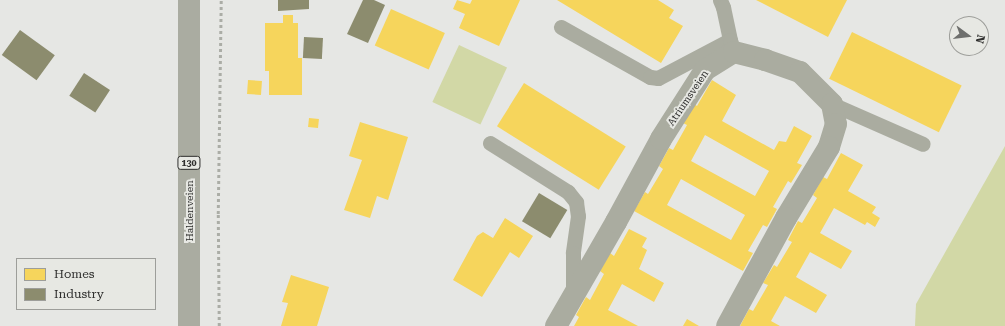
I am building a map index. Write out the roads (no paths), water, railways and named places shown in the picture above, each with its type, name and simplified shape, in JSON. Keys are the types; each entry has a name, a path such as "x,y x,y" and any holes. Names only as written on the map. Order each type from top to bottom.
{"main road":[{"name":"Haldenveien","path":"189,0 189,326"}],"street":[{"path":"727,326 786,218 829,147 836,124 832,104 800,72 765,60 732,46"},
{"name":"Atriumsveien","path":"556,326 573,300 660,139 704,70 732,46"}],"lane":[{"path":"561,27 650,77 658,78 732,46 720,0"},
{"path":"832,104 923,144"},
{"path":"490,142 568,192 576,202 578,216 573,253 573,300"}]}
